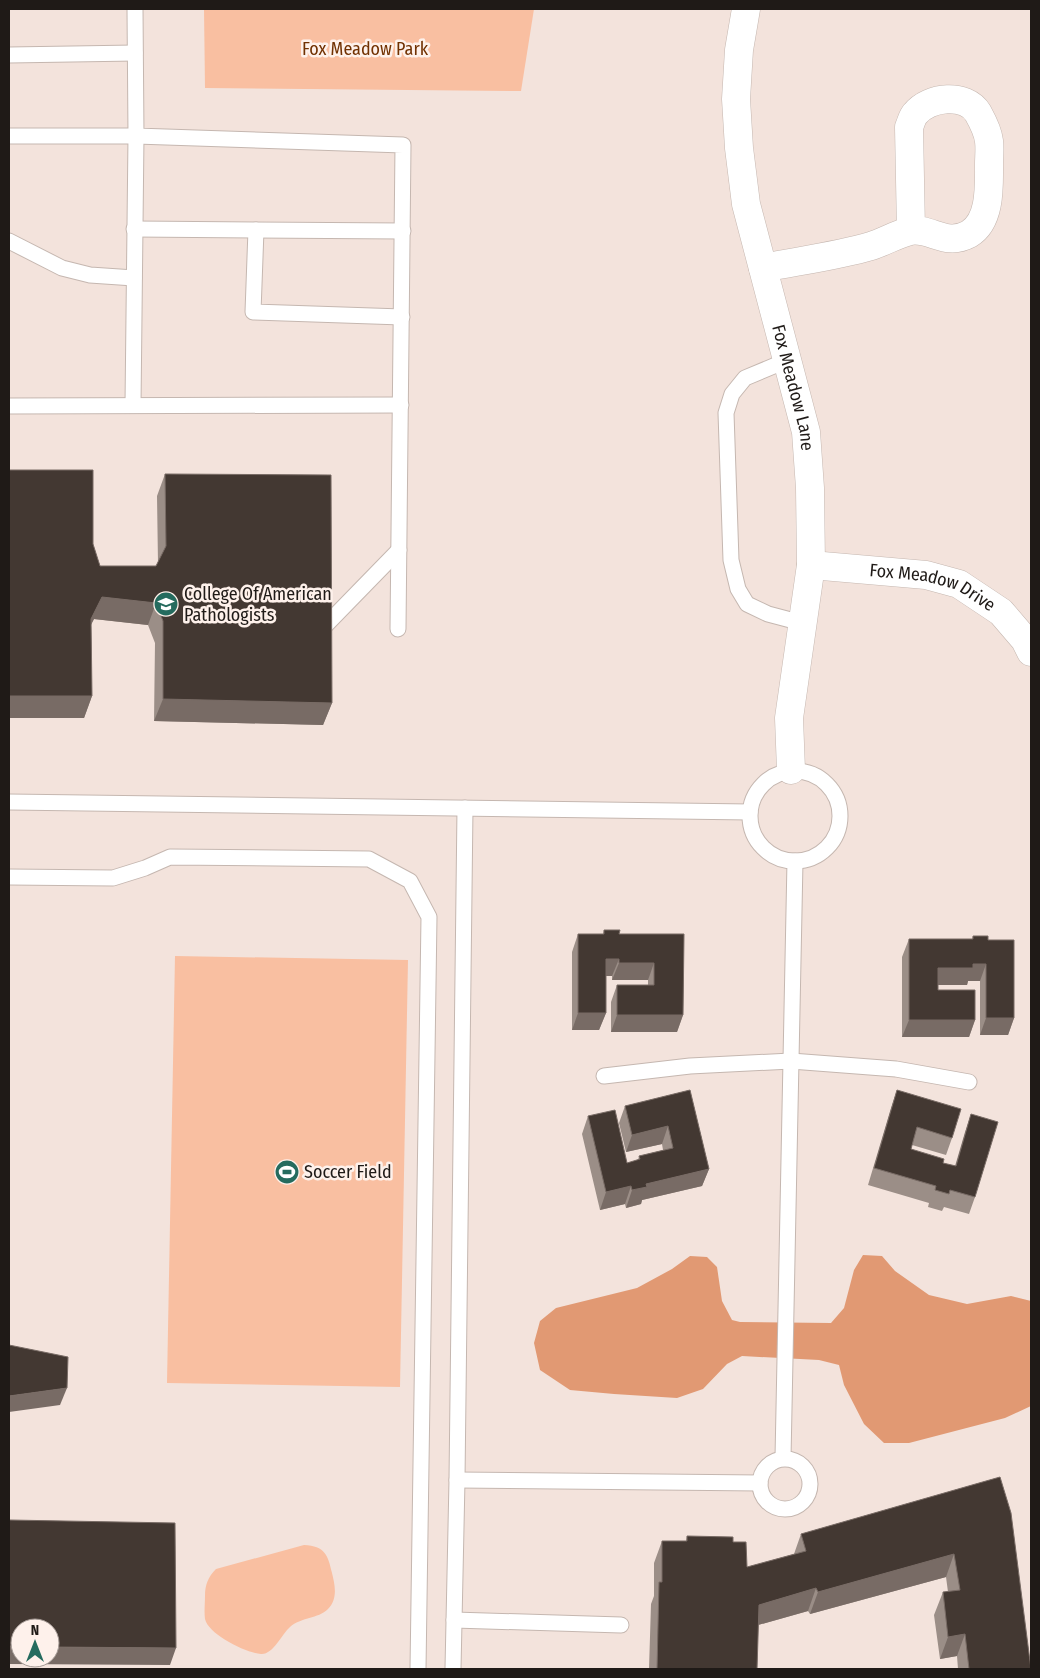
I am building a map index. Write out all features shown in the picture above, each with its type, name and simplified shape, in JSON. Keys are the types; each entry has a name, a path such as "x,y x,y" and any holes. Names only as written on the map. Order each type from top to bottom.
{"street":[{"name":"Fox Meadow Lane","path":"746,9 739,50 736,99 739,148 746,204 806,432 810,488 811,565 789,718 791,770"},
{"path":"763,268 871,246 911,231 926,232 942,238 956,238 970,233 982,220 989,194 989,141 983,121 975,108 959,100 942,99 930,103 915,114 908,127 911,231"},
{"name":"Fox Meadow Drive","path":"811,565 926,575 959,584 1001,612 1025,640 1031,652"}],"lane":[{"path":"133,405 136,136 135,9"},
{"path":"9,55 136,53"},
{"path":"9,136 136,136 403,145 398,629"},
{"path":"134,229 403,231"},
{"path":"256,230 253,312 402,317"},
{"path":"9,241 62,268 90,275 134,278"},
{"path":"788,360 746,378 732,394 726,413 731,560 738,589 747,604 768,614 802,624"},
{"path":"9,406 401,405"},
{"path":"323,628 399,550"},
{"path":"791,770 817,775 831,789 840,807 837,833 830,844 820,853 808,859 795,861 780,858 767,851 757,840 751,827 750,812 754,797 763,784 776,775 791,770"},
{"path":"9,802 750,812"},
{"path":"453,1669 465,808"},
{"path":"9,877 113,878 145,868 170,857 369,859 410,881 421,902 428,917 418,1669"},
{"path":"784,1458 795,861"},
{"path":"604,1076 690,1066 791,1061 896,1068 969,1082"},
{"path":"784,1458 800,1463 806,1469 810,1477 811,1486 809,1494 804,1501 797,1507 788,1509 772,1505 765,1499 761,1492 760,1483 761,1476 770,1464 784,1458"},
{"path":"457,1480 760,1483"},
{"path":"454,1620 621,1625"}],"green space":[{"name":"Fox Meadow Park","path":"204,9 534,9 521,91 205,88"},
{"name":"Soccer Field","path":"175,956 408,960 400,1387 167,1383"},
{"path":"304,1545 317,1547 327,1556 329,1561 335,1592 333,1601 328,1609 319,1615 294,1624 273,1648 261,1654 228,1642 213,1631 205,1619 206,1588 209,1578 216,1569"}],"shaded area":[{"path":"863,1255 882,1256 895,1271 929,1295 967,1304 1011,1296 1031,1301 1031,1406 1005,1418 909,1443 884,1443 864,1424 844,1385 839,1365 819,1360 742,1356 727,1364 703,1389 677,1398 570,1390 540,1370 534,1343 540,1321 556,1308 637,1288 672,1269 690,1256 707,1257 717,1267 722,1301 732,1320 740,1322 831,1323 844,1308 854,1270"}],"building":[{"name":"College Of American Pathologists","path":"9,470 93,470 93,544 100,566 156,566 166,546 165,474 331,475 332,703 163,699 163,621 156,603 102,597 91,619 92,696 9,696"},
{"path":"604,930 620,930 619,934 684,934 683,1015 617,1015 617,985 654,985 654,963 619,963 619,959 606,959 606,1013 578,1013 578,934 604,934"},
{"path":"973,936 988,936 988,940 1014,940 1014,1018 986,1018 986,964 973,964 973,968 938,968 938,990 975,990 975,1020 909,1020 909,939 973,939"},
{"path":"690,1090 709,1169 646,1184 647,1187 632,1190 631,1186 606,1192 588,1116 615,1110 627,1163 640,1159 639,1156 673,1148 668,1126 632,1135 625,1106"},
{"path":"897,1090 961,1109 952,1138 917,1127 911,1149 944,1159 943,1163 956,1166 971,1114 998,1122 975,1197 950,1190 949,1194 935,1190 936,1186 874,1168"},
{"path":"9,1345 68,1357 67,1388 9,1396"},
{"path":"1000,1477 1011,1513 1031,1669 969,1669 965,1634 948,1637 943,1592 960,1590 954,1554 818,1592 816,1588 759,1605 757,1669 657,1669 659,1582 662,1582 662,1541 687,1541 687,1536 733,1537 733,1542 746,1542 747,1567 806,1551 801,1534"},
{"path":"9,1520 175,1523 176,1648 60,1647 60,1618 10,1618 9,1646"}],"place":[{"name":"College Of American Pathologists","path":"166,604"},
{"name":"Soccer Field","path":"287,1172"}]}
